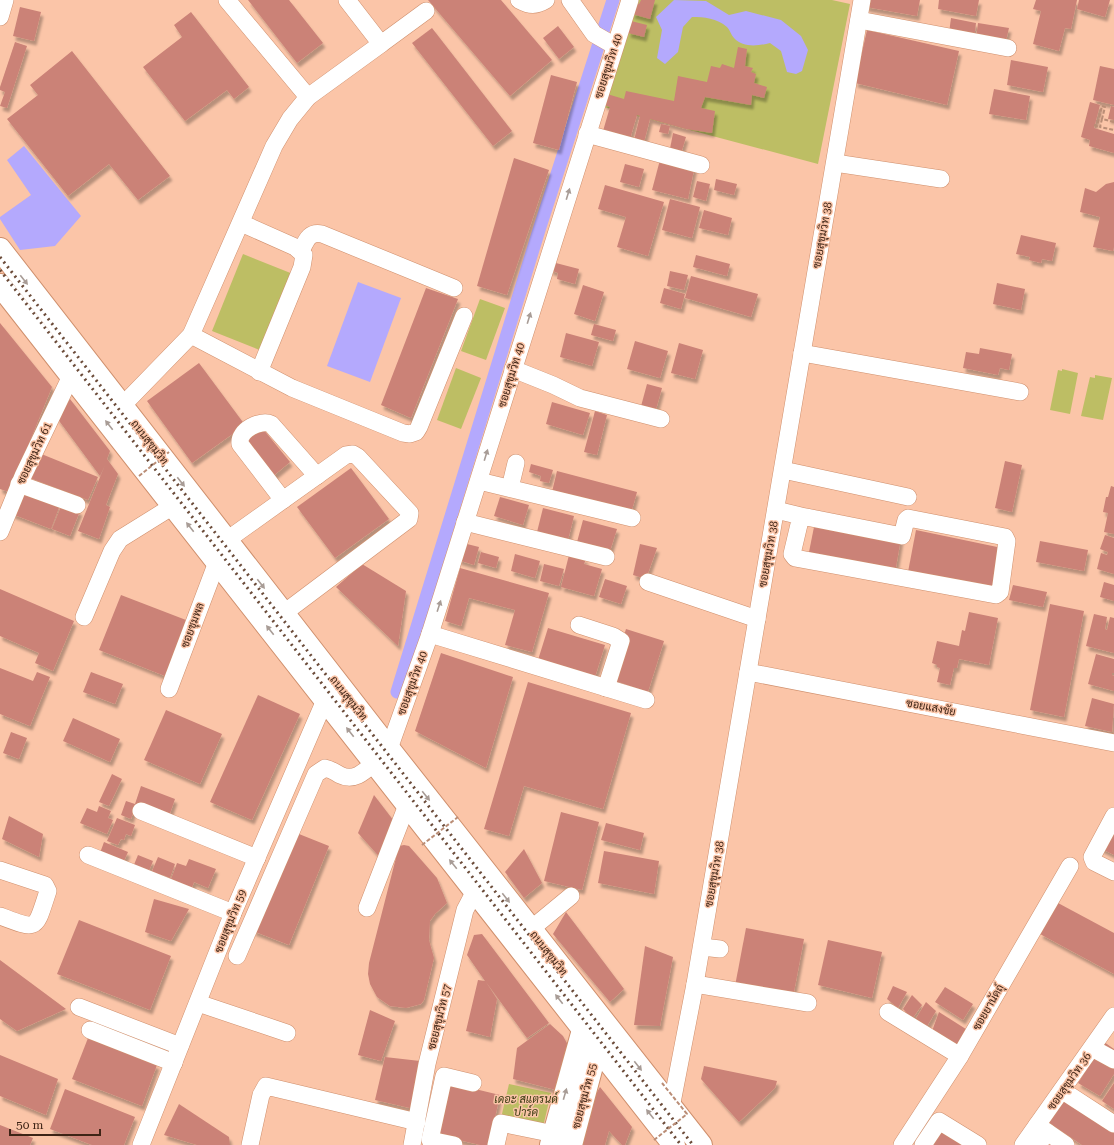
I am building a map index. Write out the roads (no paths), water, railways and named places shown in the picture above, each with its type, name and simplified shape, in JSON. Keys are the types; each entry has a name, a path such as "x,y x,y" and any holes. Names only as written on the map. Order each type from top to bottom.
{"main road":[{"name":"ถนนสุขุมวิท","path":"0,249 122,406 154,464 173,506 325,700 381,756 531,929 591,1023"},
{"name":"ถนนสุขุมวิท","path":"0,285 71,376 227,540 284,613 381,756 407,805 475,891 606,1042 671,1108 701,1145"},
{"path":"71,376 88,363"},
{"name":"ซอยสุขุมวิท 55","path":"559,1141 591,1023"},
{"name":"ถนนสุขุมวิท","path":"606,1042 664,1143"},
{"name":"ซอยสุขุมวิท 55","path":"559,1141 606,1042"}],"street":[{"path":"0,17 6,0"},
{"path":"227,0 308,97"},
{"path":"347,0 381,44"},
{"path":"519,0 529,5 534,5 546,0"},
{"path":"570,0 594,34 614,46"},
{"name":"ซอยสุขุมวิท 40","path":"381,756 430,634 586,134 630,0"},
{"name":"ซอยสุขุมวิท 38","path":"671,1108 702,947 862,0"},
{"path":"122,406 191,335 274,146 290,119 308,97 426,11"},
{"path":"859,20 1008,48"},
{"path":"586,134 701,165"},
{"path":"835,163 941,179"},
{"path":"241,223 301,251 304,255 302,267 259,372"},
{"path":"301,251 310,235 316,233 322,234 454,288"},
{"path":"191,335 292,388 403,433 414,434 419,427 464,316"},
{"path":"802,353 1020,392"},
{"path":"513,369 553,385 580,398 661,419"},
{"name":"ซอยสุขุมวิท 61","path":"0,532 5,503 20,478 71,376"},
{"path":"283,500 240,444 244,434 254,426 261,422 271,424 316,476"},
{"path":"227,540 346,455 353,454 358,457 410,513 410,517 284,613"},
{"path":"510,488 516,463"},
{"path":"783,470 908,497"},
{"path":"20,478 77,505"},
{"path":"479,480 632,518"},
{"path":"84,617 112,551 120,540 173,506"},
{"path":"776,510 902,536 906,520 908,518 1005,537 1007,542 1000,592 996,595 795,558 792,554 796,515"},
{"path":"465,522 606,557"},
{"name":"ซอยชุมพล","path":"169,689 217,562"},
{"path":"648,582 757,619"},
{"path":"579,625 614,636 621,641 606,688"},
{"path":"430,634 646,700"},
{"name":"ซอยแสงชัย","path":"748,672 1114,743"},
{"name":"ซอยสุขุมวิท 59","path":"141,1145 233,913 325,700"},
{"path":"237,956 316,774 325,768 344,777 354,776 361,774 381,756"},
{"path":"367,908 407,805"},
{"path":"141,811 257,858"},
{"path":"1114,816 1092,857 1094,862 1114,872"},
{"path":"88,855 233,913"},
{"name":"ซอยยานัดถุ์","path":"902,1145 960,1056 1070,866"},
{"path":"0,870 45,885 48,891 38,921 35,925 28,927 0,916"},
{"name":"ซอยสุขุมวิท 57","path":"412,1145 425,1080 465,910 475,891"},
{"path":"531,929 571,896"},
{"path":"702,947 720,949"},
{"path":"695,984 808,1003"},
{"path":"198,1003 287,1033"},
{"path":"79,1007 180,1046"},
{"path":"888,1012 960,1056"},
{"name":"ซอยสุขุมวิท 36","path":"1023,1145 1041,1134 1062,1091 1114,1016"},
{"path":"90,1030 174,1063"},
{"path":"1092,1048 1114,1060"},
{"path":"454,1145 430,1140 444,1076 473,1083"},
{"path":"425,1080 442,1085"},
{"path":"250,1145 261,1095 266,1086 417,1122"},
{"path":"1062,1091 1114,1124"},
{"path":"923,1145 939,1120 978,1145"},
{"path":"496,1145 501,1122 559,1141"},
{"path":"1041,1134 1066,1145"}],"waterway":[{"path":"397,692 539,230 613,0"}],"railway":[{"path":"0,257 693,1145"},
{"path":"0,270 681,1145"}],"park label":[{"name":"เดอะ สแตรนด์ ปาร์ค","path":"526,1105"}]}
